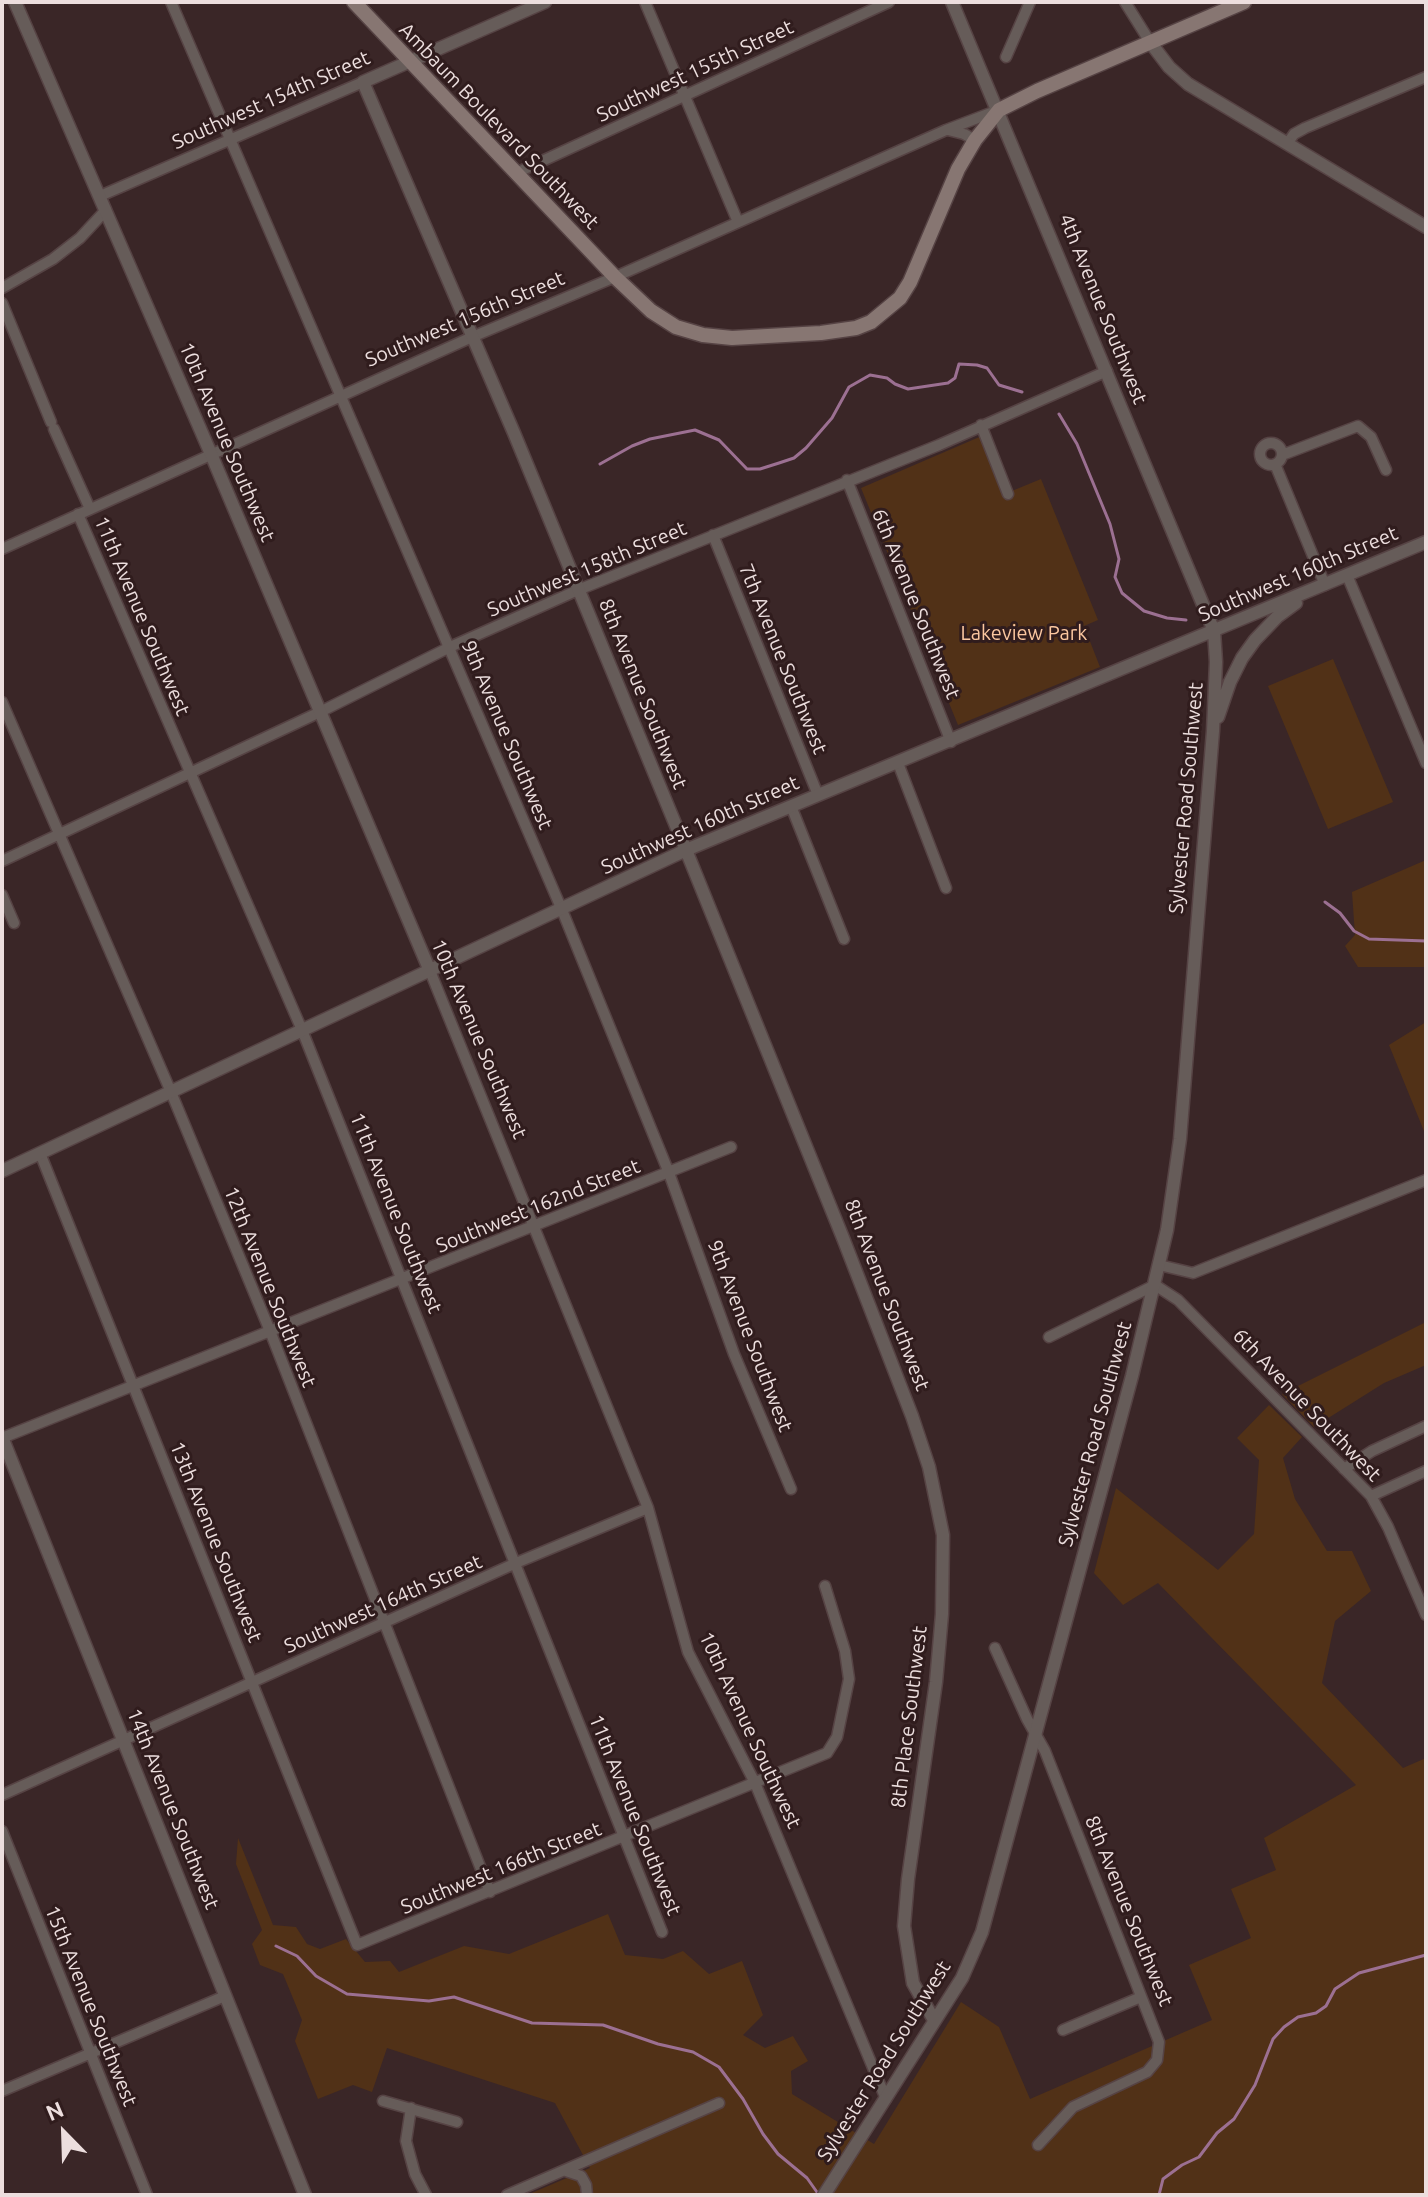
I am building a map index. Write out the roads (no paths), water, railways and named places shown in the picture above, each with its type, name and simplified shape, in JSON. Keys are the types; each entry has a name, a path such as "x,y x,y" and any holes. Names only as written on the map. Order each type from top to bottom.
{"main road":[{"name":"Ambaum Boulevard Southwest","path":"354,2 615,277 651,311 676,327 703,335 732,338 856,328 886,312 900,298 913,274 958,169 975,140 999,110"},
{"path":"999,110 1244,2"}],"street":[{"name":"10th Avenue Southwest","path":"15,2 430,971 648,1508 688,1652 755,1783 886,2099"},
{"name":"9th Avenue Southwest","path":"171,2 562,910 669,1173 734,1354 791,1489"},
{"name":"Southwest 154th Street","path":"100,196 545,2"},
{"path":"645,2 738,222"},
{"name":"Southwest 155th Street","path":"516,173 889,2"},
{"name":"4th Avenue Southwest","path":"952,2 1214,631"},
{"path":"1006,57 1030,2"},
{"path":"1125,2 1169,67 1188,84 1426,227"},
{"path":"1287,144 1294,134 1305,128 1426,77"},
{"name":"8th Avenue Southwest","path":"363,82 686,850 912,1416"},
{"name":"Southwest 156th Street","path":"2,549 472,337 946,130 999,110"},
{"path":"946,130 975,140"},
{"path":"2,288 53,259 80,238 106,210"},
{"name":"11th Avenue Southwest","path":"2,303 90,509"},
{"name":"Southwest 158th Street","path":"2,861 320,712 450,647 578,590 939,445 1107,371"},
{"path":"981,425 1008,494"},
{"path":"1213,731 1230,682 1255,640 1277,617 1322,586 1279,460 1358,426 1371,437 1386,470"},
{"name":"6th Avenue Southwest","path":"847,480 951,742"},
{"name":"11th Avenue Southwest","path":"78,514 302,1030 662,1932"},
{"name":"7th Avenue Southwest","path":"713,535 818,795"},
{"name":"Southwest 160th Street","path":"2,1171 686,850 1426,542"},
{"path":"1347,575 1426,763"},
{"name":"Sylvester Road Southwest","path":"824,2195 962,1978 982,1932 1155,1285 1167,1230 1180,1139 1213,731 1214,631"},
{"name":"12th Avenue Southwest","path":"2,702 171,1092 270,1331 490,1892"},
{"path":"898,763 946,888"},
{"path":"791,806 844,939"},
{"path":"2,895 14,923"},
{"name":"Southwest 162nd Street","path":"2,1438 731,1147"},
{"name":"13th Avenue Southwest","path":"40,1153 357,1945"},
{"path":"1159,1265 1193,1273 1426,1180"},
{"path":"1049,1337 1155,1285"},
{"name":"6th Avenue Southwest","path":"1155,1285 1178,1300 1371,1496 1388,1527 1426,1615"},
{"name":"8th Place Southwest","path":"912,1416 938,1506 944,1558 936,1682 904,1926 913,1983 934,2020"},
{"path":"1344,1469 1372,1451 1426,1426"},
{"name":"14th Avenue Southwest","path":"2,1438 305,2195"},
{"path":"1371,1496 1426,1471"},
{"name":"Southwest 164th Street","path":"2,1795 516,1563 648,1508"},
{"name":"Southwest 166th Street","path":"357,1945 822,1757 833,1747 840,1726 848,1666 825,1586"},
{"name":"8th Avenue Southwest","path":"995,1648 1036,1734 1159,2042 1157,2060 1147,2072 1073,2107 1038,2145"},
{"name":"15th Avenue Southwest","path":"2,1831 147,2195"},
{"path":"2,2091 225,1996"},
{"path":"1063,2030 1141,1997"},
{"path":"383,2101 457,2122"},
{"path":"507,2195 719,2103"},
{"path":"411,2108 406,2141 415,2174 426,2195"},
{"path":"564,2171 581,2176 587,2195"}],"waterway":[{"path":"600,464 650,439 695,430 719,440 747,469 779,463 794,458 806,448 832,418 849,387 870,375 887,378 908,389 948,383 955,378 959,364 977,365 987,368 999,385 1022,392"},
{"path":"1059,414 1077,444 1110,524 1119,559 1115,577 1122,593 1144,611 1186,620"},
{"path":"1325,902 1340,913 1354,931 1369,939 1426,941"},
{"path":"276,1946 297,1956 316,1976 347,1994 429,2001 454,1997 532,2023 603,2025 693,2052 719,2067 778,2154 807,2178 819,2195"},
{"path":"1159,2195 1163,2179 1199,2157 1217,2133 1234,2119 1255,2085 1273,2039 1284,2027 1298,2017 1316,2013 1326,2006 1335,1989 1359,1973 1426,1955"}],"park label":[{"name":"Lakeview Park","path":"1024,633"}]}
